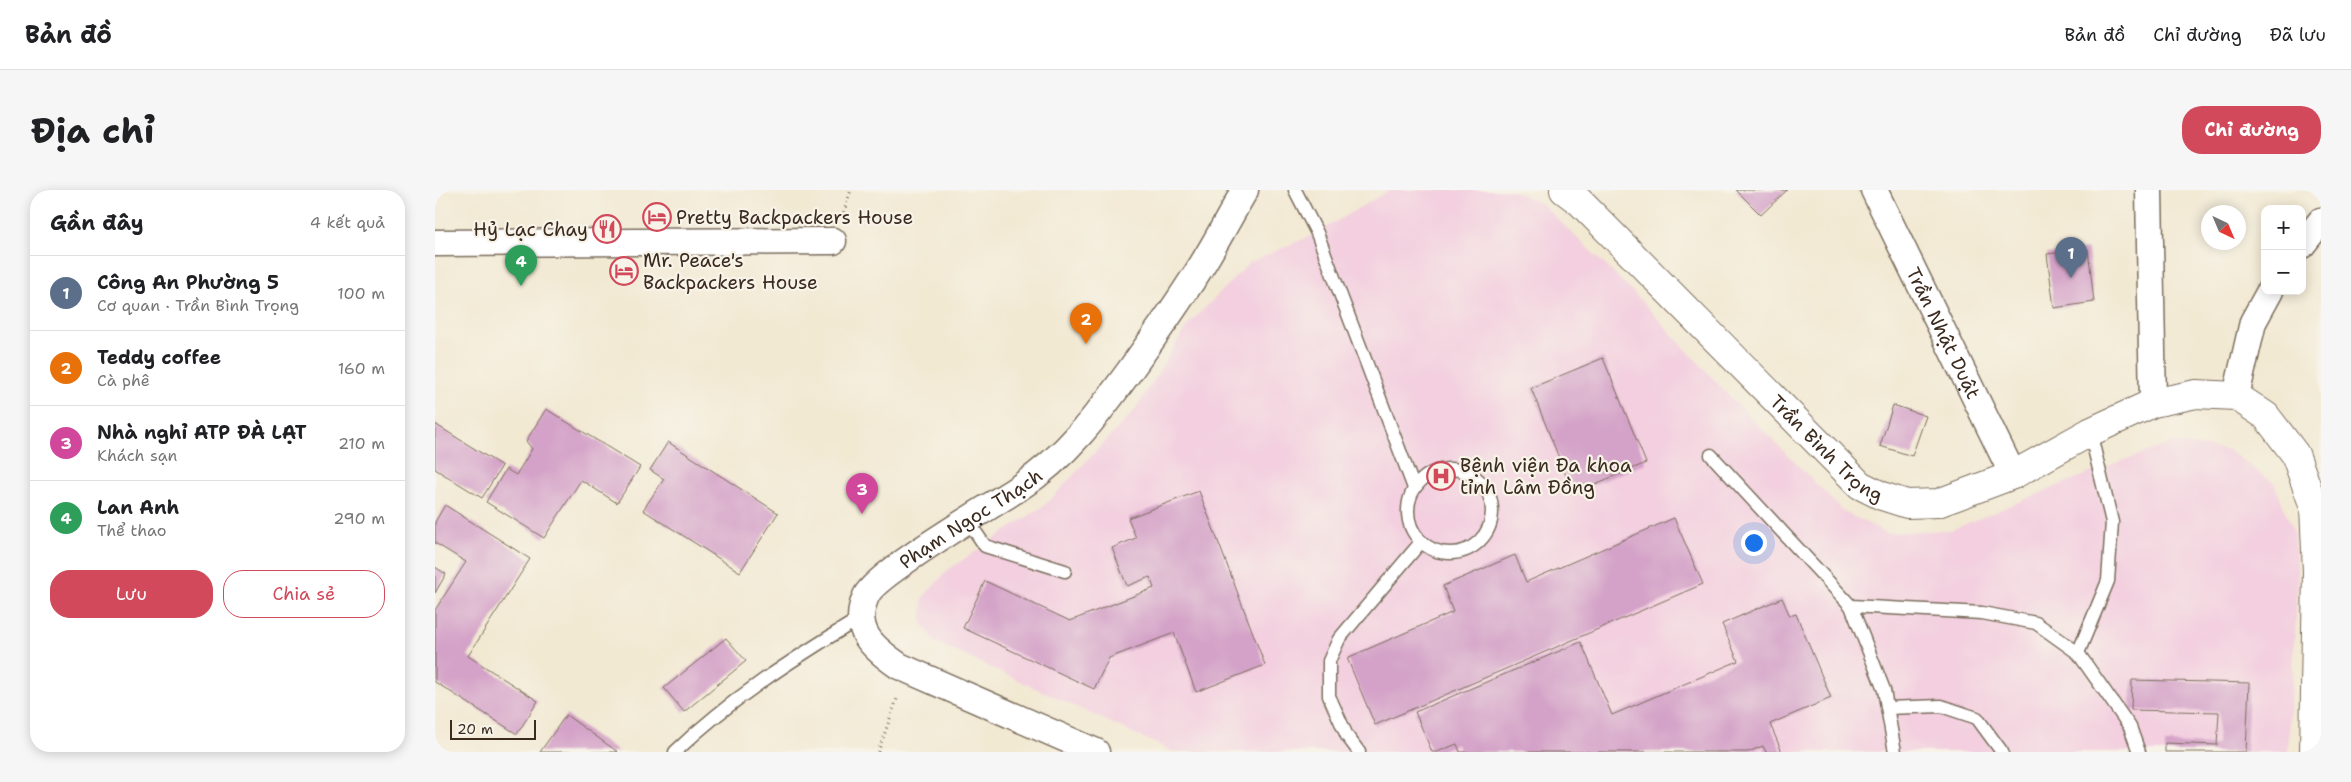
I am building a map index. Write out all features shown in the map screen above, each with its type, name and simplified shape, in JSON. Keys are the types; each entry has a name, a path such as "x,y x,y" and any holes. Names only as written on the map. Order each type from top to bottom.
{"street":[{"name":"Phạm Ngọc Thạch","path":"860,618 866,594 891,570 1036,477 1065,450 1099,412 1190,284 1245,190"},
{"name":"Trần Bình Trọng","path":"1564,190 1580,202 1859,485 1882,496 1907,504 1937,503 2013,475 2091,432 2153,402 2197,394 2236,396"},
{"name":"Trần Nhật Duật","path":"1874,190 2013,475"},
{"path":"2149,190 2153,402"},
{"path":"2306,240 2321,221"},
{"path":"435,243 833,241"},
{"path":"2268,295 2253,322 2236,396 2266,416 2295,454 2314,507 2319,572 2314,752"},
{"path":"860,618 867,638 879,652 907,669 1096,752"}],"lane":[{"path":"1295,190 1317,233 1414,488"},
{"path":"2078,653 2109,581 2112,522 2091,432"},
{"path":"1711,455 1851,606 1884,690 1895,752"},
{"path":"1448,469 1462,470 1474,475 1484,484 1490,496 1491,523 1485,535 1475,546 1461,552 1447,553 1433,549 1421,542 1412,530 1408,516 1409,502 1414,488 1423,478 1435,471 1448,469"},
{"path":"968,521 985,546 1065,571"},
{"path":"1359,752 1347,736 1329,696 1329,661 1339,639 1421,542"},
{"path":"1851,606 1982,613 2036,623 2078,653 2129,727 2139,752"},
{"path":"675,752 739,697 787,663 860,618"},
{"path":"1887,708 1941,706 1977,718 2002,752"}],"path":[{"path":"878,752 907,669"}],"shaded area":[{"name":"Bệnh viện Đa khoa tỉnh Lâm Đồng","path":"1389,190 1512,190 1542,204 1634,293 1733,400 1844,512 1887,533 1951,530 2099,469 2173,443 2228,450 2274,483 2294,532 2298,581 2288,752 1174,752 935,642 922,623 923,597 948,570 1045,505 1135,410 1187,326 1249,263 1317,233"}],"building":[{"path":"1736,190 1787,190 1761,215"},
{"path":"2088,249 2094,302 2054,308 2047,254"},
{"path":"1603,358 1646,463 1573,493 1531,388"},
{"path":"1893,405 1926,416 1912,456 1880,446"},
{"path":"546,409 640,467 617,503 581,480 544,538 486,502 506,469 516,475 532,449 526,441"},
{"path":"435,424 502,466 482,498 435,469"},
{"path":"668,442 778,513 740,572 643,510 664,479 650,470"},
{"path":"1199,491 1265,665 1196,692 1174,633 1109,658 1094,689 963,628 985,581 1070,621 1154,588 1150,577 1127,586 1112,548 1136,538 1128,518"},
{"path":"445,505 530,559 468,656 538,701 517,734 435,682 435,610 466,562 435,543 435,522"},
{"path":"1674,518 1703,584 1375,725 1347,658 1453,612 1443,586 1515,555 1526,582"},
{"path":"435,567 446,574 435,593"},
{"path":"1782,598 1790,616 1796,614 1831,698 1770,724 1782,752 1766,752 1763,746 1748,752 1460,752 1457,744 1437,752 1432,752 1415,712 1581,642 1612,715 1738,661 1722,624"},
{"path":"726,638 746,661 684,712 664,688"},
{"path":"2132,680 2249,683 2246,752 2165,752 2165,743 2217,745 2219,712 2131,710"},
{"path":"566,715 618,752 540,752"}],"place":[{"name":"Pretty Backpackers House","path":"657,217"},
{"name":"Hỷ Lạc Chay","path":"607,229"},
{"name":"Mr. Peace's Backpackers House","path":"624,271"},
{"name":"Công An Phường 5","path":"2071,278"},
{"name":"Lan Anh","path":"521,286"},
{"name":"Teddy coffee","path":"1086,344"},
{"name":"Bệnh viện Đa khoa tỉnh Lâm Đồng","path":"1441,476"},
{"name":"Nhà nghỉ ATP ĐÀ LẠT","path":"862,514"}]}
